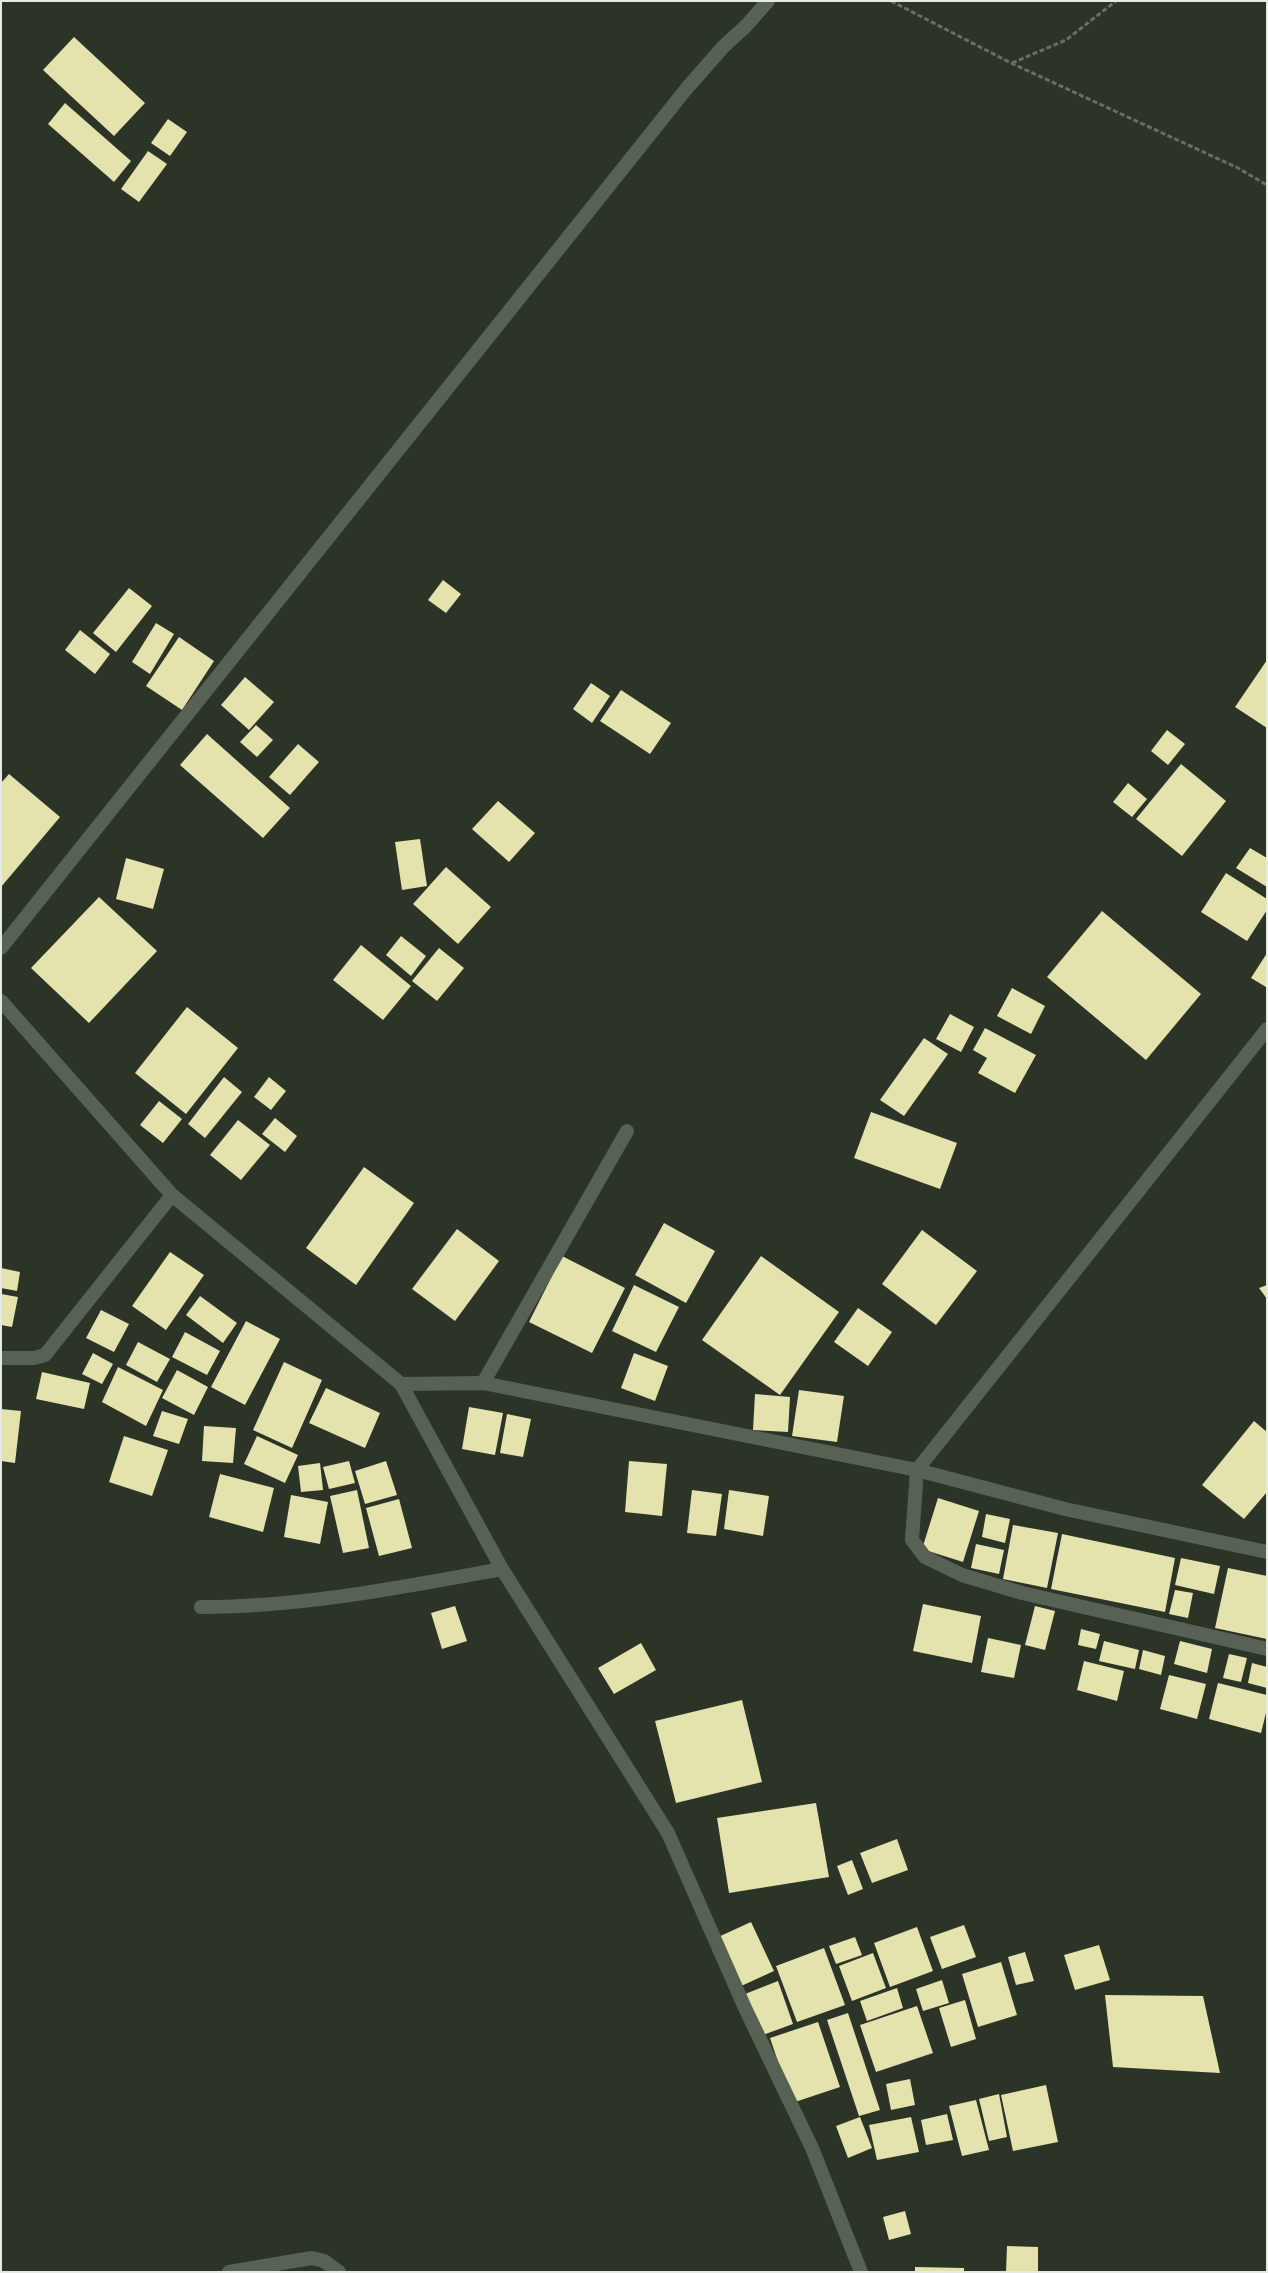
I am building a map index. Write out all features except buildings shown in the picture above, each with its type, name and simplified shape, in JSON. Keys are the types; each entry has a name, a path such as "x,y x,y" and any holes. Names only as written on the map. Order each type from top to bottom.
{"street":[{"path":"1,948 687,88 724,46 746,26 768,1"},
{"path":"1,1001 172,1195 401,1384 502,1569 668,1833 745,2008 812,2148 861,2272"},
{"path":"1267,1029 916,1470 912,1540 925,1558 962,1575 1022,1593 1267,1649"},
{"path":"483,1383 627,1131"},
{"path":"1,1358 34,1358 45,1355 172,1195"},
{"path":"401,1384 483,1383 916,1470 1065,1509 1267,1552"},
{"path":"201,1607 248,1607 297,1602 384,1591 502,1569"},
{"path":"228,2272 312,2258 324,2261 339,2272"}],"path":[{"path":"891,1 1011,63 1238,168 1267,185"},
{"path":"1011,63 1066,40 1116,1"}]}
